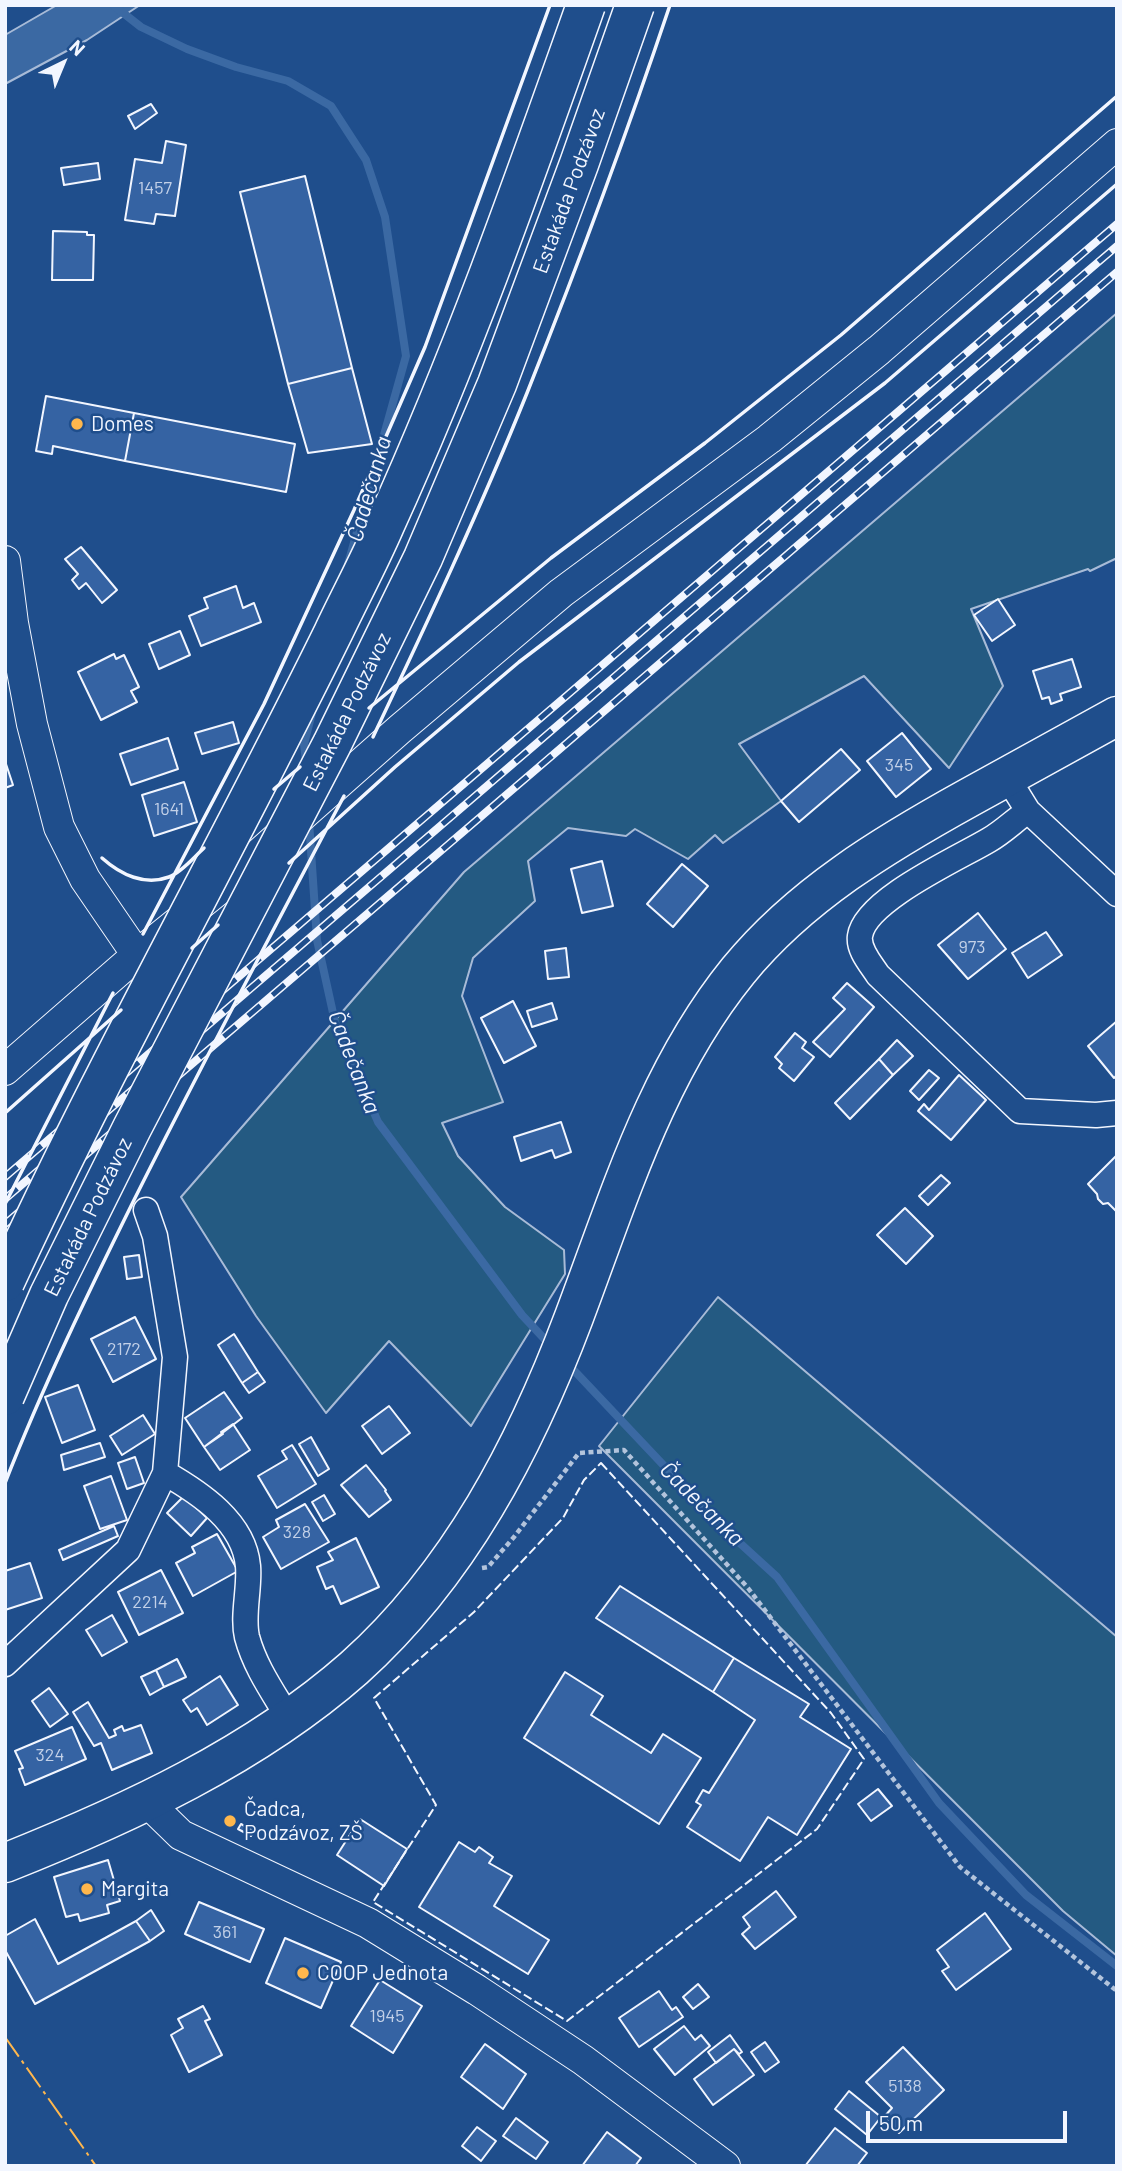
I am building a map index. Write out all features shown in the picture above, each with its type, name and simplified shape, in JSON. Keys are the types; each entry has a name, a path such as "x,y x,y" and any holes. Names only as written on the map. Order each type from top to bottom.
{"main road":[{"path":"5,1282 91,1107 290,720 385,526 454,362 534,153 586,5"},
{"name":"Estakáda Podzávoz","path":"5,1396 61,1271 332,744 423,558 497,384 635,5"},
{"path":"7,1857 146,1801 242,1749 289,1718 356,1666 393,1630 434,1581 498,1485 545,1391 639,1144 673,1068 709,1010 744,963 799,909 867,858 1117,716"}],"street":[{"path":"5,1070 561,593 769,439 879,350 1117,144"},
{"path":"5,561 13,623 32,724 59,827 85,879 137,955"},
{"path":"1007,777 1028,811 1117,894"},
{"path":"1028,811 991,839 921,877 877,909 860,934 860,943 878,975 1020,1111 1097,1115 1117,1113"},
{"path":"5,1664 128,1550 165,1473 175,1357 155,1236 146,1210"},
{"path":"165,1473 189,1486 219,1511 237,1532 248,1564 246,1634 260,1671 289,1718"},
{"path":"146,1801 181,1835 368,1923 477,1990 583,2060 725,2166"}],"path":[{"path":"434,1581 488,1567 514,1538 579,1453 624,1450 748,1588 960,1867 1117,1991"}],"shaded area":[{"path":"57,5 140,5 87,40 5,84 5,35"},
{"path":"1117,313 1117,558 1090,571 1088,569 971,609 1003,686 949,768 864,676 739,744 781,801 723,843 715,835 688,859 635,829 626,836 568,828 528,861 535,901 473,958 462,996 503,1102 442,1123 458,1156 505,1207 564,1250 565,1274 471,1426 389,1341 326,1413 256,1316 181,1197 464,872"},
{"path":"718,1297 1117,1637 1117,1956 1063,1911 599,1446"}],"building":[{"path":"151,104 157,113 135,129 128,116"},
{"path":"166,141 186,145 175,216 156,214 154,224 125,220 135,159 162,163"},
{"path":"98,163 100,179 64,185 61,168"},
{"path":"305,176 352,368 288,384 240,192"},
{"path":"53,231 87,232 87,235 94,235 93,280 52,280"},
{"path":"352,368 372,444 308,453 288,384"},
{"path":"46,396 134,413 125,461 53,446 52,454 36,451"},
{"path":"134,413 295,444 286,492 125,461"},
{"path":"81,547 117,590 102,603 86,583 79,589 72,580 78,574 65,559"},
{"path":"236,586 243,608 254,603 261,622 201,646 189,616 208,608 204,598"},
{"path":"998,599 1015,625 992,641 974,615"},
{"path":"180,631 190,655 159,669 149,644"},
{"path":"114,654 116,659 124,655 139,687 131,691 137,702 101,720 78,672"},
{"path":"1072,659 1081,687 1060,694 1062,700 1051,704 1049,697 1042,699 1033,671"},
{"path":"233,722 239,743 202,754 195,733"},
{"path":"902,733 931,769 896,797 867,761"},
{"path":"168,738 178,769 131,785 120,754"},
{"path":"841,749 860,770 799,822 781,801"},
{"path":"5,761 13,785 5,788"},
{"path":"184,782 197,822 154,836 142,795"},
{"path":"602,861 613,906 582,913 571,869"},
{"path":"682,864 708,886 673,927 647,904"},
{"path":"978,913 1006,949 968,979 938,945"},
{"path":"1046,932 1062,955 1028,978 1012,953"},
{"path":"566,948 569,977 548,979 545,951"},
{"path":"847,983 874,1007 830,1057 813,1042 845,1009 833,998"},
{"path":"513,1001 536,1046 504,1063 481,1018"},
{"path":"552,1003 557,1019 532,1027 527,1011"},
{"path":"1117,1021 1117,1075 1114,1078 1088,1046"},
{"path":"795,1033 806,1042 802,1048 814,1057 794,1081 779,1068 782,1064 775,1057"},
{"path":"897,1040 913,1056 893,1075 879,1059"},
{"path":"879,1059 893,1075 850,1119 835,1103"},
{"path":"929,1070 939,1078 919,1100 910,1091"},
{"path":"959,1075 986,1100 951,1140 918,1111 924,1104 929,1110"},
{"path":"561,1122 571,1152 555,1158 552,1150 521,1161 514,1137"},
{"path":"1117,1155 1117,1212 1108,1203 1103,1204 1088,1184"},
{"path":"941,1175 950,1183 928,1205 919,1196"},
{"path":"905,1208 933,1236 906,1264 877,1235"},
{"path":"139,1255 142,1277 127,1279 124,1257"},
{"path":"135,1317 156,1359 113,1382 91,1339"},
{"path":"234,1334 258,1372 242,1383 218,1345"},
{"path":"258,1372 265,1382 249,1393 242,1383"},
{"path":"78,1385 95,1430 62,1443 45,1397"},
{"path":"224,1392 242,1418 204,1447 185,1418"},
{"path":"389,1406 410,1433 382,1454 362,1426"},
{"path":"143,1415 155,1434 122,1455 110,1436"},
{"path":"233,1424 250,1450 220,1470 204,1447"},
{"path":"311,1437 329,1469 318,1476 299,1444"},
{"path":"100,1443 105,1457 64,1470 61,1455"},
{"path":"292,1445 316,1484 277,1508 258,1476 287,1459 282,1451"},
{"path":"135,1457 144,1483 127,1489 118,1463"},
{"path":"366,1465 391,1500 369,1517 341,1485"},
{"path":"111,1476 127,1520 100,1529 84,1486"},
{"path":"324,1495 335,1514 323,1521 312,1502"},
{"path":"184,1496 207,1518 191,1536 167,1513"},
{"path":"305,1504 329,1542 281,1569 263,1537 279,1527 276,1520"},
{"path":"114,1526 118,1536 63,1560 59,1550"},
{"path":"217,1534 238,1571 193,1596 176,1563 195,1553 192,1547"},
{"path":"356,1538 379,1587 341,1604 333,1586 326,1589 317,1567 333,1560 328,1552"},
{"path":"30,1563 42,1598 5,1610 5,1571"},
{"path":"161,1570 183,1613 139,1635 118,1592"},
{"path":"620,1586 734,1658 713,1692 596,1618"},
{"path":"112,1615 127,1642 102,1656 86,1630"},
{"path":"734,1658 809,1704 800,1717 851,1749 797,1835 768,1817 740,1861 687,1827 701,1805 696,1802 703,1790 709,1793 755,1720 713,1692"},
{"path":"177,1659 186,1677 164,1687 156,1670"},
{"path":"156,1670 164,1687 150,1695 141,1677"},
{"path":"565,1672 603,1696 591,1715 651,1753 663,1734 701,1758 659,1824 524,1738"},
{"path":"220,1676 238,1705 207,1725 197,1708 191,1712 183,1700"},
{"path":"49,1688 68,1714 50,1727 32,1701"},
{"path":"88,1702 109,1738 116,1735 114,1730 122,1726 124,1731 141,1725 152,1753 112,1770 101,1743 94,1746 73,1712"},
{"path":"72,1727 86,1759 25,1785 19,1769 23,1768 15,1751"},
{"path":"878,1789 892,1806 871,1821 858,1804"},
{"path":"360,1819 407,1849 384,1886 337,1855"},
{"path":"241,1824 254,1831 251,1836 238,1829"},
{"path":"459,1842 475,1852 479,1847 493,1857 489,1863 512,1876 494,1906 549,1940 528,1974 419,1907"},
{"name":"Margita","path":"108,1860 120,1901 107,1905 109,1913 80,1921 78,1914 66,1917 54,1877"},
{"path":"776,1891 796,1917 755,1949 742,1934 750,1927 743,1917"},
{"path":"199,1902 264,1929 250,1962 185,1934"},
{"path":"151,1910 164,1931 150,1941 136,1921"},
{"path":"985,1913 1011,1949 956,1990 942,1971 949,1967 937,1950"},
{"path":"35,1919 58,1964 136,1921 150,1941 35,2004 5,1950 5,1936"},
{"name":"COOP Jednota","path":"285,1938 341,1962 321,2008 266,1983"},
{"path":"380,1980 422,2006 393,2053 351,2026"},
{"path":"698,1984 709,1997 693,2009 683,1997"},
{"path":"659,1991 672,2010 676,2007 683,2017 639,2047 619,2018"},
{"path":"203,2006 210,2019 205,2021 222,2055 189,2072 171,2035 183,2028 178,2019"},
{"path":"684,2026 695,2040 701,2035 710,2046 675,2075 654,2049"},
{"path":"730,2035 742,2052 739,2054 734,2049 716,2063 708,2052"},
{"path":"765,2042 779,2062 765,2072 751,2052"},
{"path":"485,2044 526,2074 503,2109 461,2077"},
{"path":"903,2047 944,2090 899,2133 884,2117 892,2108 866,2082"},
{"path":"734,2049 754,2075 713,2105 694,2079"},
{"path":"849,2091 881,2117 867,2135 835,2109"},
{"path":"516,2118 548,2142 536,2159 503,2136"},
{"path":"477,2127 496,2141 481,2161 462,2146"},
{"path":"835,2128 867,2153 857,2166 805,2166"},
{"path":"607,2132 641,2158 635,2166 582,2166"}],"waterway":[{"name":"Čadečanka","path":"113,5 141,27 187,49 236,67 288,81 331,106 366,160 385,217 406,356 348,564"},
{"name":"Čadečanka","path":"306,762 304,744 312,713"},
{"name":"Čadečanka","path":"309,821 317,940 335,1022 378,1122 522,1315 551,1346"},
{"name":"Čadečanka","path":"567,1363 719,1524 777,1577 939,1803 1026,1895 1117,1966"}],"railway":[{"path":"5,1177 1117,224"},
{"path":"5,1199 1117,246"},
{"path":"5,1224 1117,272"}],"fence":[{"path":"601,1463 831,1713 864,1759 817,1829 567,2021 373,1902 436,1805 374,1698 474,1612 563,1518 584,1480 601,1463"}],"wall":[{"path":"143,934 264,704 354,510 425,347 550,5"},
{"path":"373,737 472,523 527,393 601,200 670,5"},
{"path":"369,708 551,558 705,443 841,335 1117,96"},
{"path":"289,863 395,767 519,662 885,383 1117,184"},
{"path":"274,789 300,767"},
{"path":"5,1483 66,1340 134,1200 344,796"},
{"path":"102,858 125,874 151,880 179,872 204,848"},
{"path":"192,948 218,925"},
{"path":"5,1204 113,993"},
{"path":"5,1113 121,1010"}],"power":[{"path":"5,2037 96,2166"}],"place":[{"name":"Domes","path":"77,424"},
{"name":"Čadca, Podzávoz, ZŠ","path":"230,1821"},
{"name":"Margita","path":"87,1889"},
{"name":"COOP Jednota","path":"303,1973"}]}
